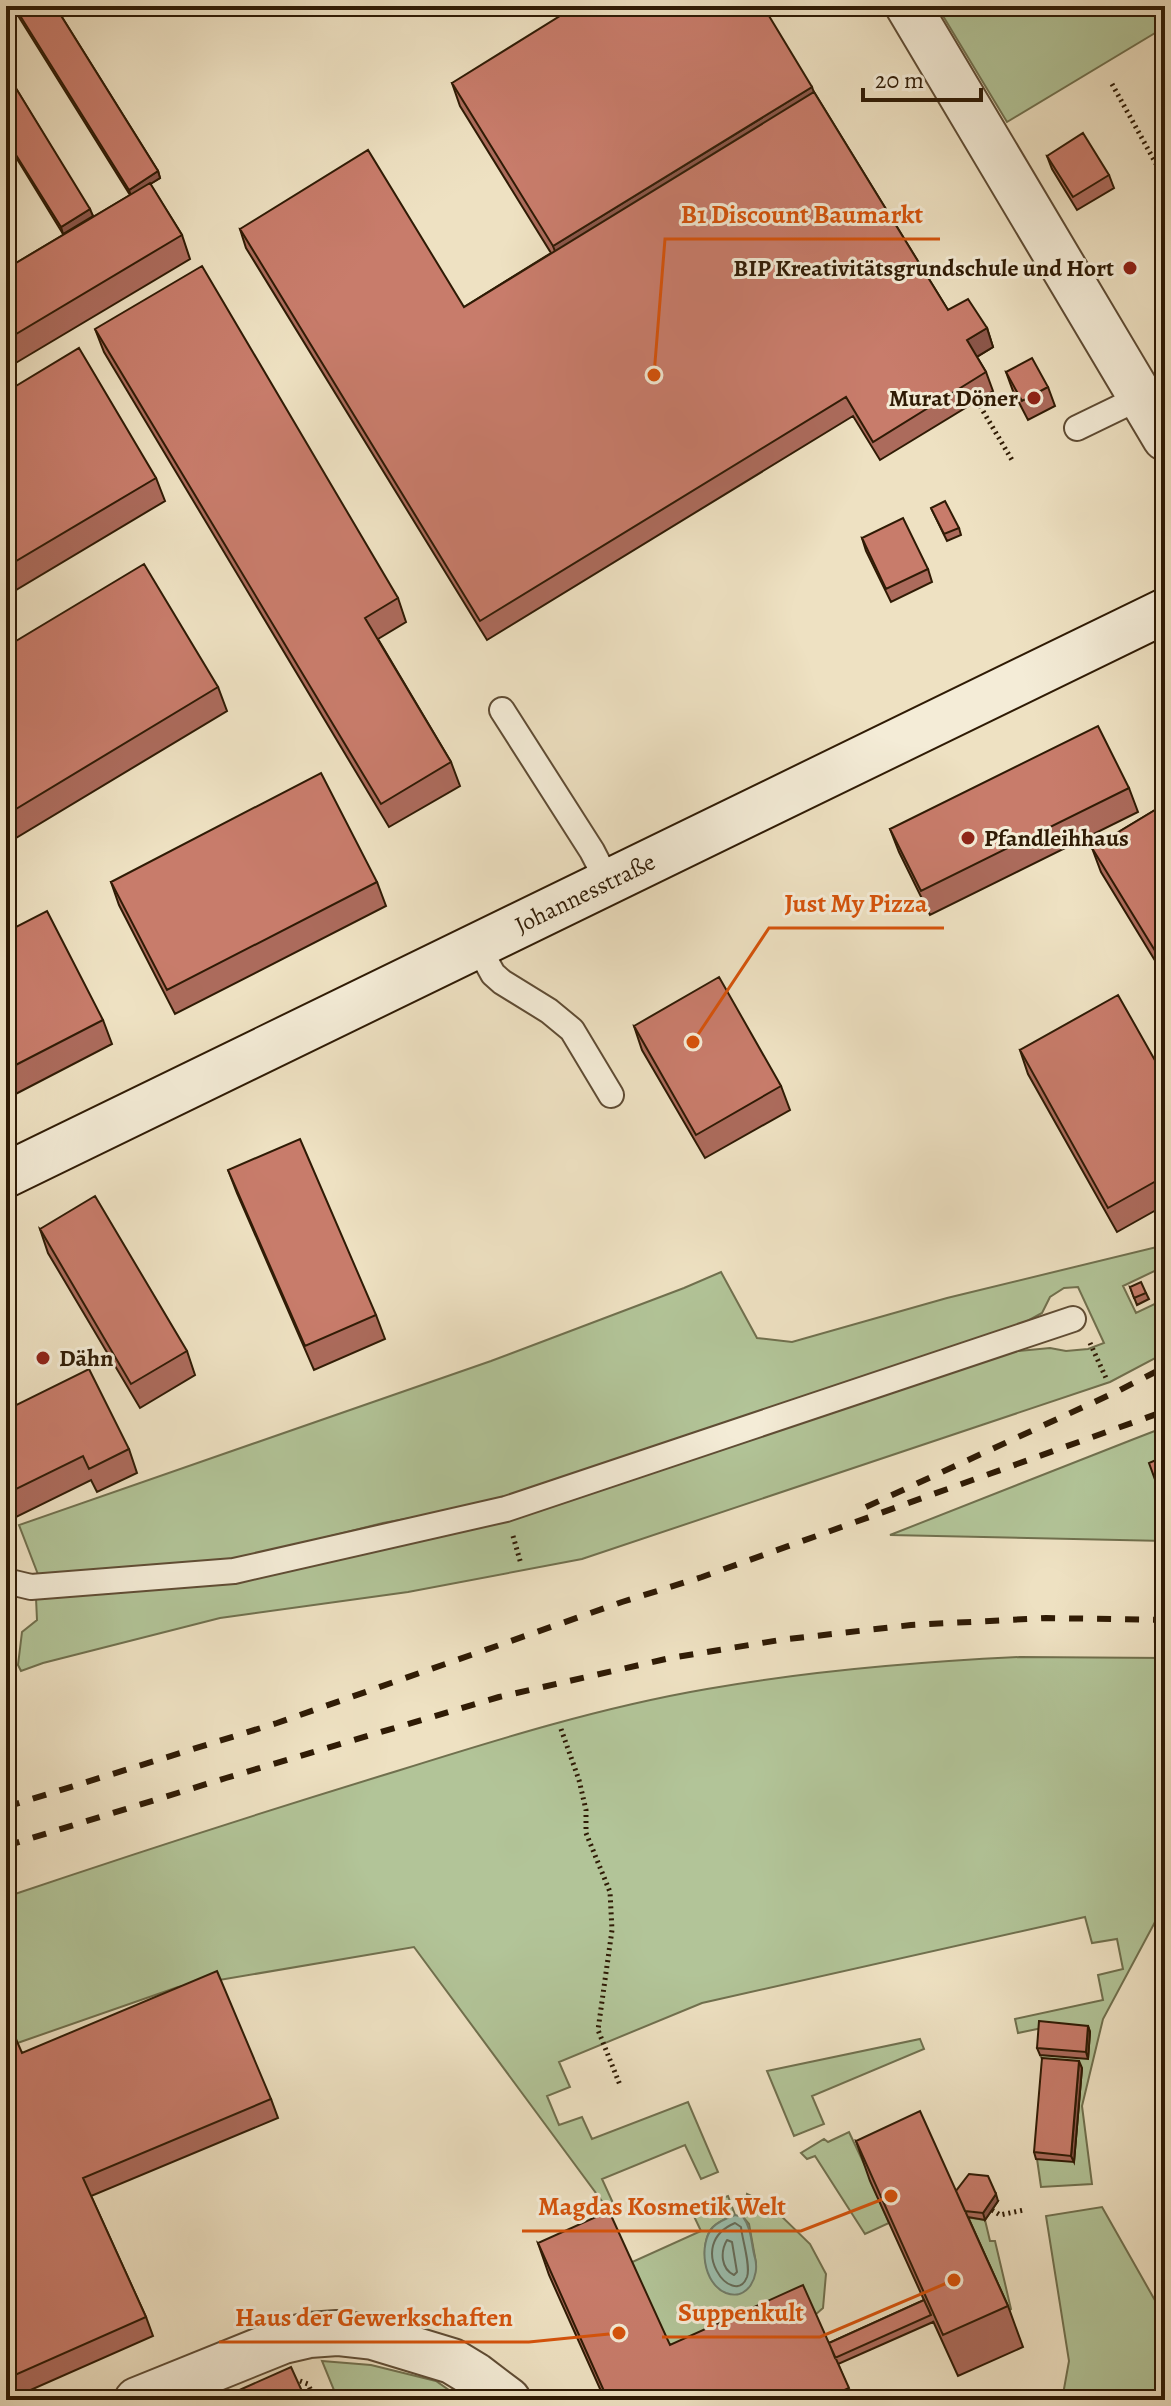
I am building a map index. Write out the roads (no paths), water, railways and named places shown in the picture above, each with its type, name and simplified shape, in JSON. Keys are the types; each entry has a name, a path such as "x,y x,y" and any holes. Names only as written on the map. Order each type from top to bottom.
{"main road":[{"path":"908,6 1165,438"},
{"name":"Johannesstraße","path":"6,1175 1165,611"},
{"path":"137,2400 254,2351 309,2335 337,2333 373,2337 439,2356 491,2387"}],"lane":[{"path":"1077,428 1141,397"},
{"path":"502,710 592,851 608,882"},
{"path":"477,945 493,974 572,1030 611,1095"},
{"path":"6,1581 31,1587 234,1571 506,1509 1073,1319"}],"water":[{"path":"735,2215 743,2217 748,2226 756,2272 751,2285 734,2295 718,2288 712,2281 704,2253 708,2234 713,2227"}],"railway":[{"path":"866,1507 1165,1367"},
{"path":"6,1807 277,1723 702,1577 1165,1411"},
{"path":"6,1846 499,1697 670,1658 780,1640 911,1625 1046,1618 1165,1620"}],"place":[{"name":"BIP Kreativitätsgrundschule und Hort","path":"1130,268"},
{"name":"B1 Discount Baumarkt","path":"654,375"},
{"name":"Murat Döner","path":"1034,398"},
{"name":"Pfandleihhaus","path":"968,838"},
{"name":"Just My Pizza","path":"693,1042"},
{"name":"Dähn","path":"43,1358"},
{"name":"Magdas Kosmetik Welt","path":"891,2196"},
{"name":"Suppenkult","path":"954,2280"},
{"name":"Haus der Gewerkschaften","path":"619,2333"}]}
